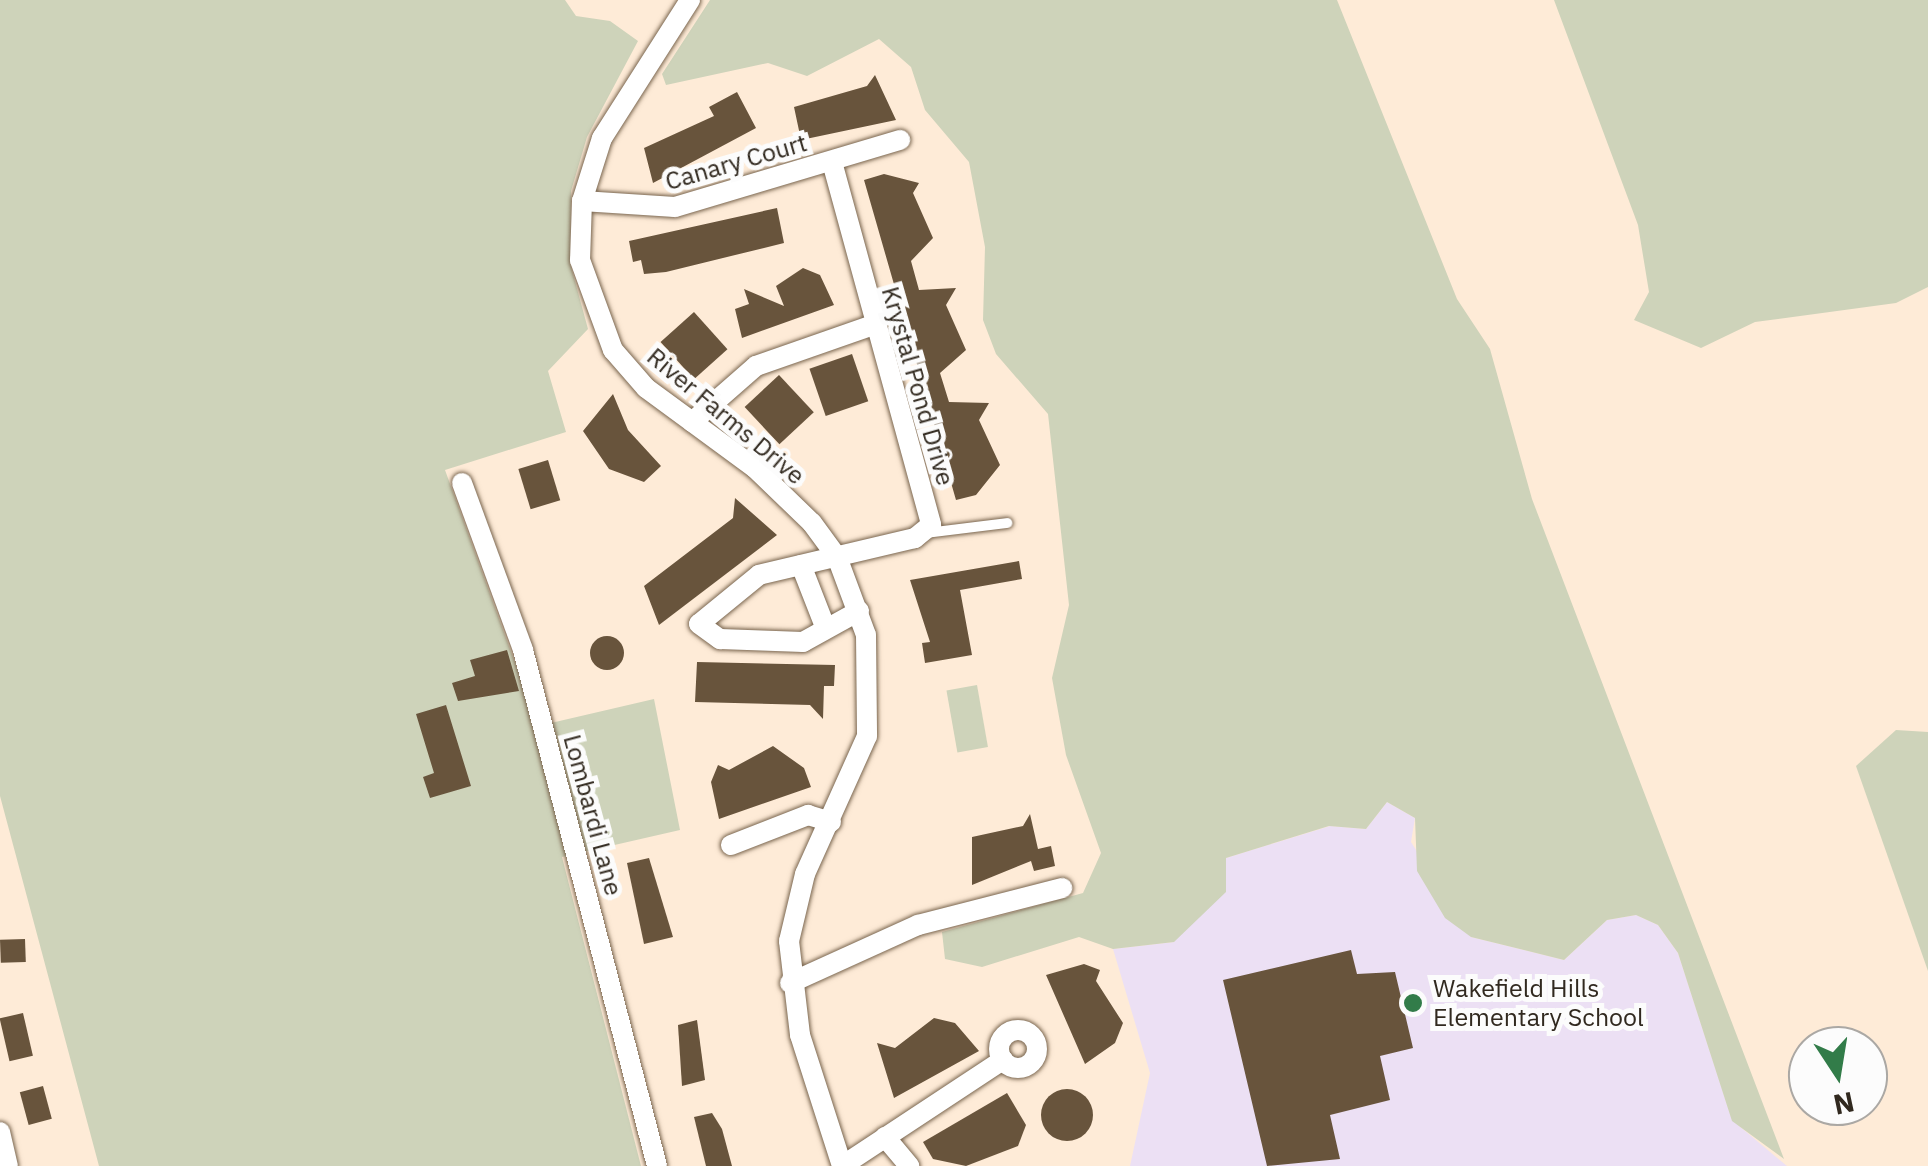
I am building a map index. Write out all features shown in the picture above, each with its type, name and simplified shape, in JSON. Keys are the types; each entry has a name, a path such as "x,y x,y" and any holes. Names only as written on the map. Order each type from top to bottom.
{"street":[{"name":"River Farms Drive","path":"690,0 611,122 582,201 580,260 594,317 630,372 768,479 837,557 859,611 870,722 794,913 790,983 842,1166"},
{"name":"Canary Court","path":"582,201 675,208 900,140"},
{"name":"Krystal Pond Drive","path":"832,162 873,325 930,516 926,533"},
{"path":"692,422 756,366 873,325"},
{"name":"Lombardi Lane","path":"462,483 524,650 658,1166"},
{"path":"859,611 824,624 802,642 720,639 699,624 759,575 926,533"},
{"path":"801,566 824,624"},
{"path":"731,845 808,815 831,822"},
{"path":"790,983 918,925 1062,888"},
{"path":"842,1166 1003,1060"},
{"path":"0,1132 8,1166"},
{"path":"885,1137 909,1166"}],"lane":[{"path":"926,533 1006,524"}],"shaded area":[{"name":"Wakefield Hills Elementary School","path":"1387,802 1415,818 1411,842 1471,937 1564,960 1607,920 1636,915 1658,925 1678,953 1732,1120 1787,1166 1130,1166 1150,1073 1113,949 1174,942 1226,858 1330,826 1366,829"}],"green space":[{"path":"0,0 565,0 576,16 610,21 638,41 587,137 571,191 570,263 588,329 548,371 566,432 445,470 538,726 654,699 680,830 562,857 641,1166 99,1166 0,796"},
{"path":"710,0 1337,0 1457,299 1490,349 1532,499 1784,1159 1732,1121 1678,953 1658,925 1636,915 1607,920 1564,960 1471,937 1445,918 1417,871 1415,818 1387,802 1366,829 1329,826 1226,858 1226,892 1174,942 1113,949 1079,937 982,967 945,959 942,932 1083,893 1101,853 1066,755 1052,678 1069,605 1048,414 996,354 983,320 985,247 969,162 925,110 911,67 879,39 807,76 768,63 666,85 662,74"},
{"path":"1554,0 1928,0 1928,287 1896,303 1755,322 1701,348 1634,320 1649,292 1638,225"},
{"path":"977,685 988,747 957,752 946,690"},
{"path":"1896,730 1928,732 1928,971 1856,766"}],"building":[{"path":"875,75 896,120 801,140 794,107 867,86"},
{"path":"737,92 756,128 653,183 644,148 714,116 709,107"},
{"path":"884,174 919,183 913,193 933,238 911,261 919,290 956,288 946,305 966,350 940,373 949,402 989,403 979,420 1000,465 976,495 956,500 864,180"},
{"path":"777,208 784,243 666,272 644,274 641,260 633,262 629,241"},
{"path":"803,268 820,275 834,305 742,338 735,309 749,304 744,289 784,306 776,286"},
{"path":"694,312 727,349 694,379 661,342"},
{"path":"852,354 868,401 826,416 809,369"},
{"path":"779,375 814,412 779,444 745,407"},
{"path":"613,394 628,430 661,466 644,482 609,469 583,431"},
{"path":"548,460 560,500 531,509 518,469"},
{"path":"735,498 777,535 659,625 644,586 733,518"},
{"path":"1019,561 1022,579 960,590 972,655 925,663 922,643 930,642 910,580"},
{"path":"607,636 619,641 624,653 619,665 607,670 595,665 590,653 595,641"},
{"path":"507,650 519,691 458,701 452,683 475,676 470,660"},
{"path":"697,662 835,665 834,686 824,686 823,719 810,705 695,702"},
{"path":"446,705 471,786 430,798 423,777 434,773 416,714"},
{"path":"773,746 804,768 811,787 719,819 711,782 718,765 729,770"},
{"path":"1030,814 1038,849 1051,846 1055,866 1034,871 1031,861 972,885 972,837 1023,826"},
{"path":"649,858 673,937 644,944 627,863"},
{"path":"25,939 26,962 1,963 0,940"},
{"path":"1351,950 1357,974 1395,972 1413,1048 1380,1056 1390,1100 1330,1115 1340,1159 1267,1166 1223,980"},
{"path":"1084,964 1100,970 1096,981 1123,1023 1115,1043 1085,1064 1046,975"},
{"path":"23,1013 33,1056 10,1061 0,1018"},
{"path":"934,1018 955,1023 979,1051 894,1098 877,1043 895,1048"},
{"path":"697,1020 705,1080 682,1086 678,1025"},
{"path":"43,1086 52,1119 29,1125 20,1092"},
{"path":"1067,1089 1086,1096 1093,1115 1086,1134 1067,1141 1048,1134 1041,1115 1048,1096"},
{"path":"1007,1093 1026,1125 1018,1146 966,1166 933,1159 923,1142"},
{"path":"712,1113 722,1129 732,1166 706,1166 694,1117"}],"place":[{"name":"Wakefield Hills Elementary School","path":"1413,1003"}]}
